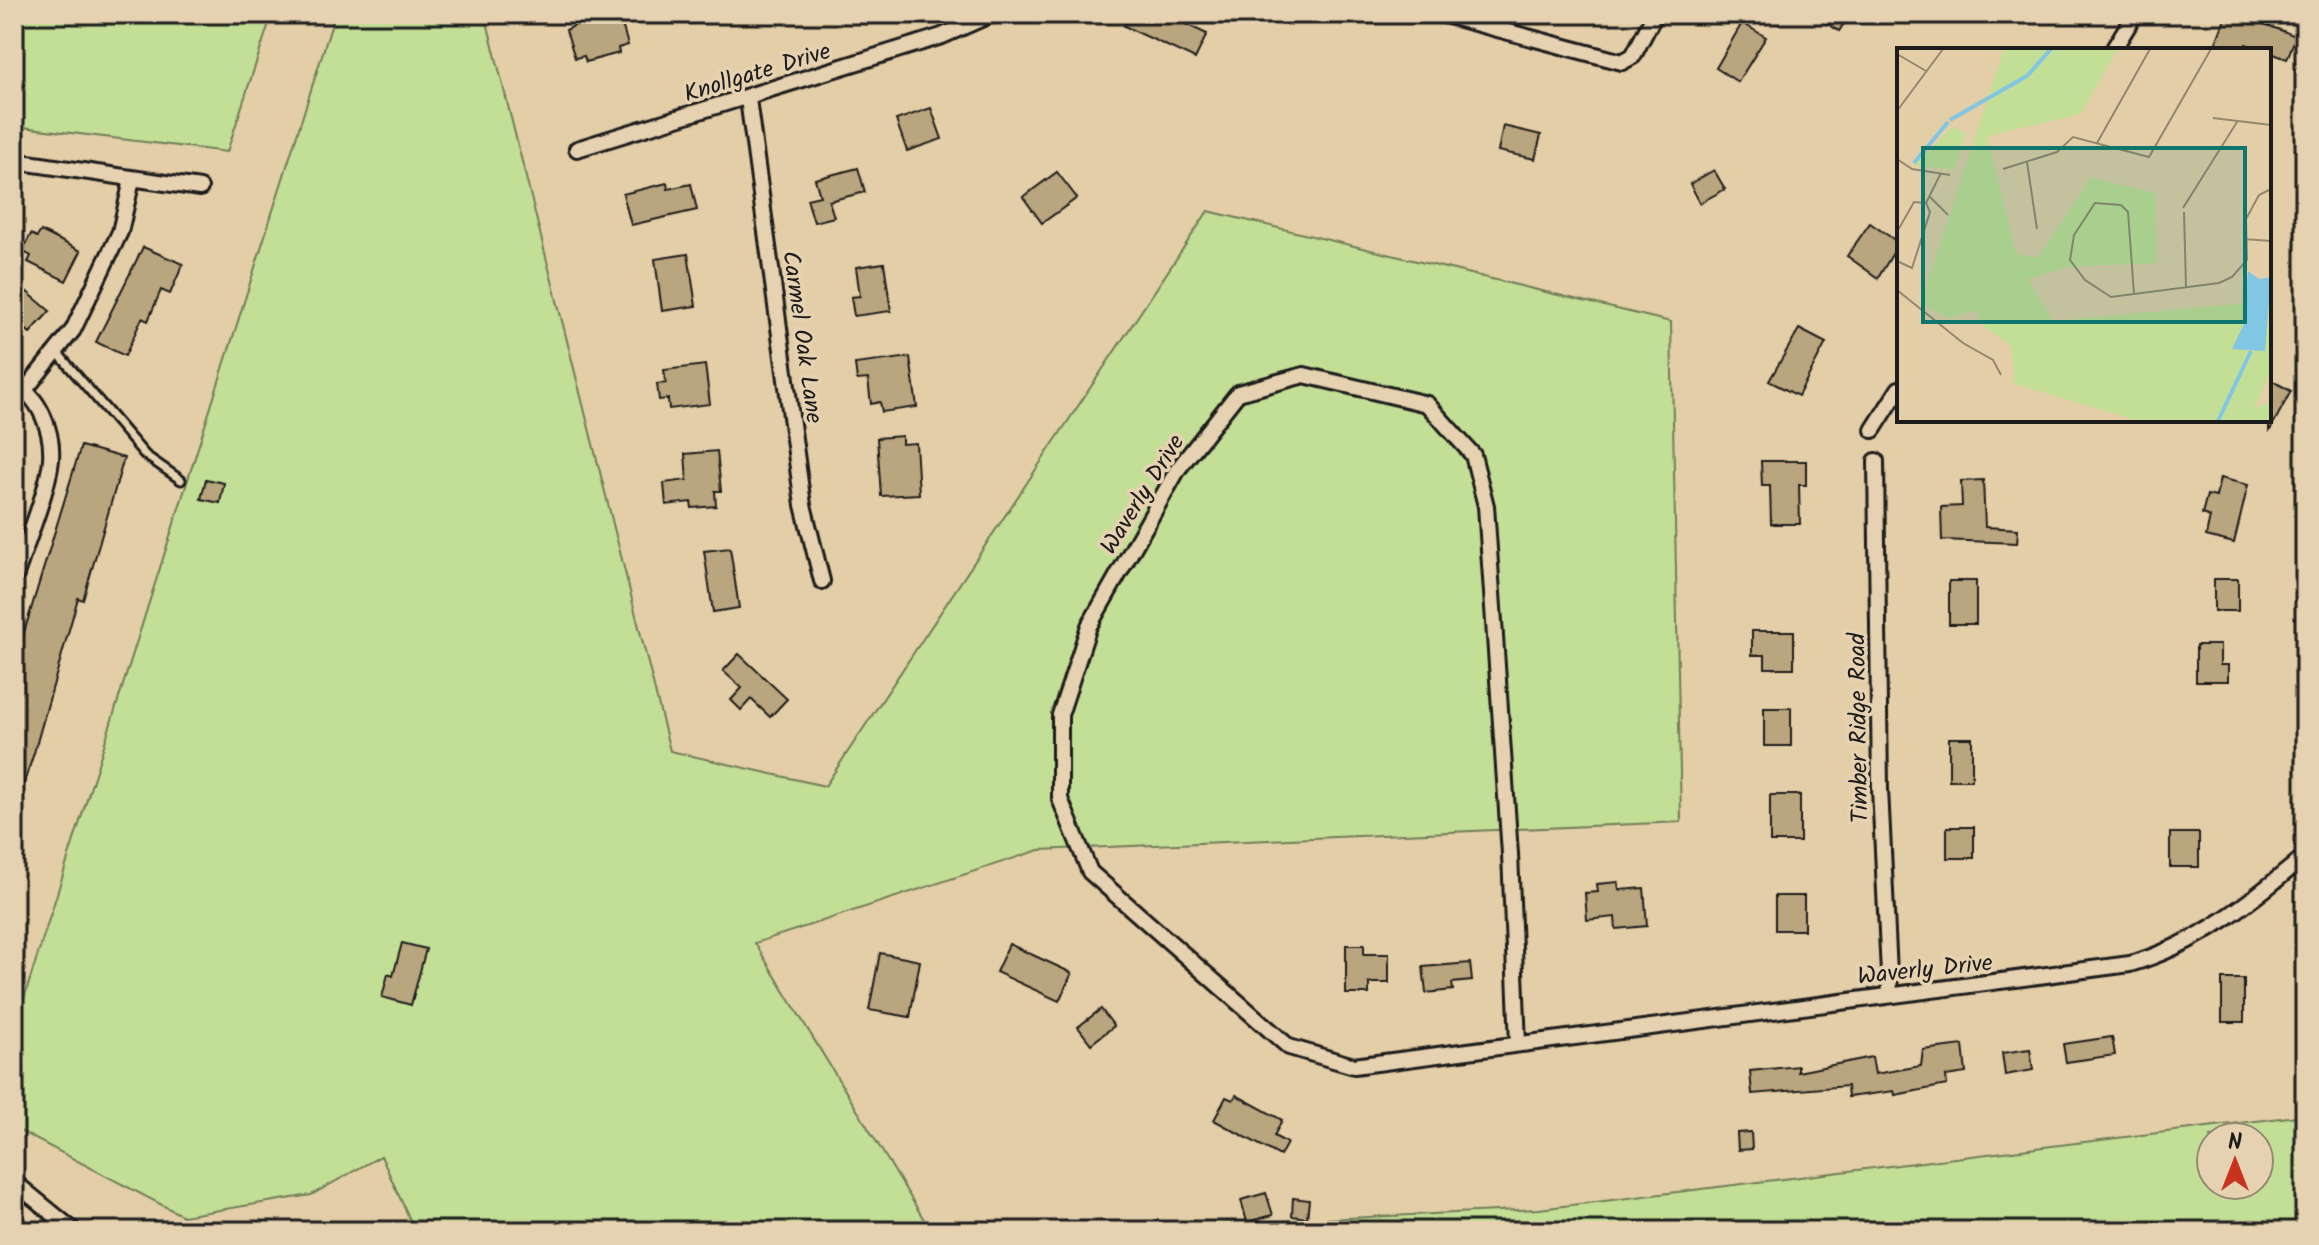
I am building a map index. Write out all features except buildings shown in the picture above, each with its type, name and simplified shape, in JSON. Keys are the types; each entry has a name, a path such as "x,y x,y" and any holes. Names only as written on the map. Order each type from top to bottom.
{"street":[{"name":"Knollgate Drive","path":"577,149 748,99 968,28 992,14"},
{"path":"1441,14 1622,62 1633,56 1655,14"},
{"path":"2114,48 2135,14"},
{"name":"Carmel Oak Lane","path":"748,99 803,505 822,581"},
{"path":"14,161 200,188"},
{"path":"14,580 51,461 49,430 20,387 73,330 120,232 132,180"},
{"name":"Waverly Drive","path":"1518,1044 1510,854 1486,506 1473,455 1427,404 1304,375 1238,393 1178,469 1089,626 1060,715 1060,799 1090,872 1289,1047 1354,1066 1518,1044 1890,994 2005,983 2130,964 2162,955 2223,922 2305,856"},
{"path":"1873,430 1897,392"},
{"name":"Timber Ridge Road","path":"1876,461 1880,789 1890,994"},
{"path":"14,1182 74,1231"}],"lane":[{"path":"56,351 145,455 181,480"}],"green space":[{"path":"27,14 272,14 227,152 14,126 14,29"},
{"path":"335,14 485,14 670,751 825,786 1208,211 1671,322 1681,822 1039,850 755,943 931,1231 415,1231 381,1156 311,1195 183,1216 14,1128 14,1030"},
{"path":"2305,1115 2305,1231 1066,1231 1539,1209 2195,1128 2195,1201 2275,1201 2275,1121 2256,1121"}]}
